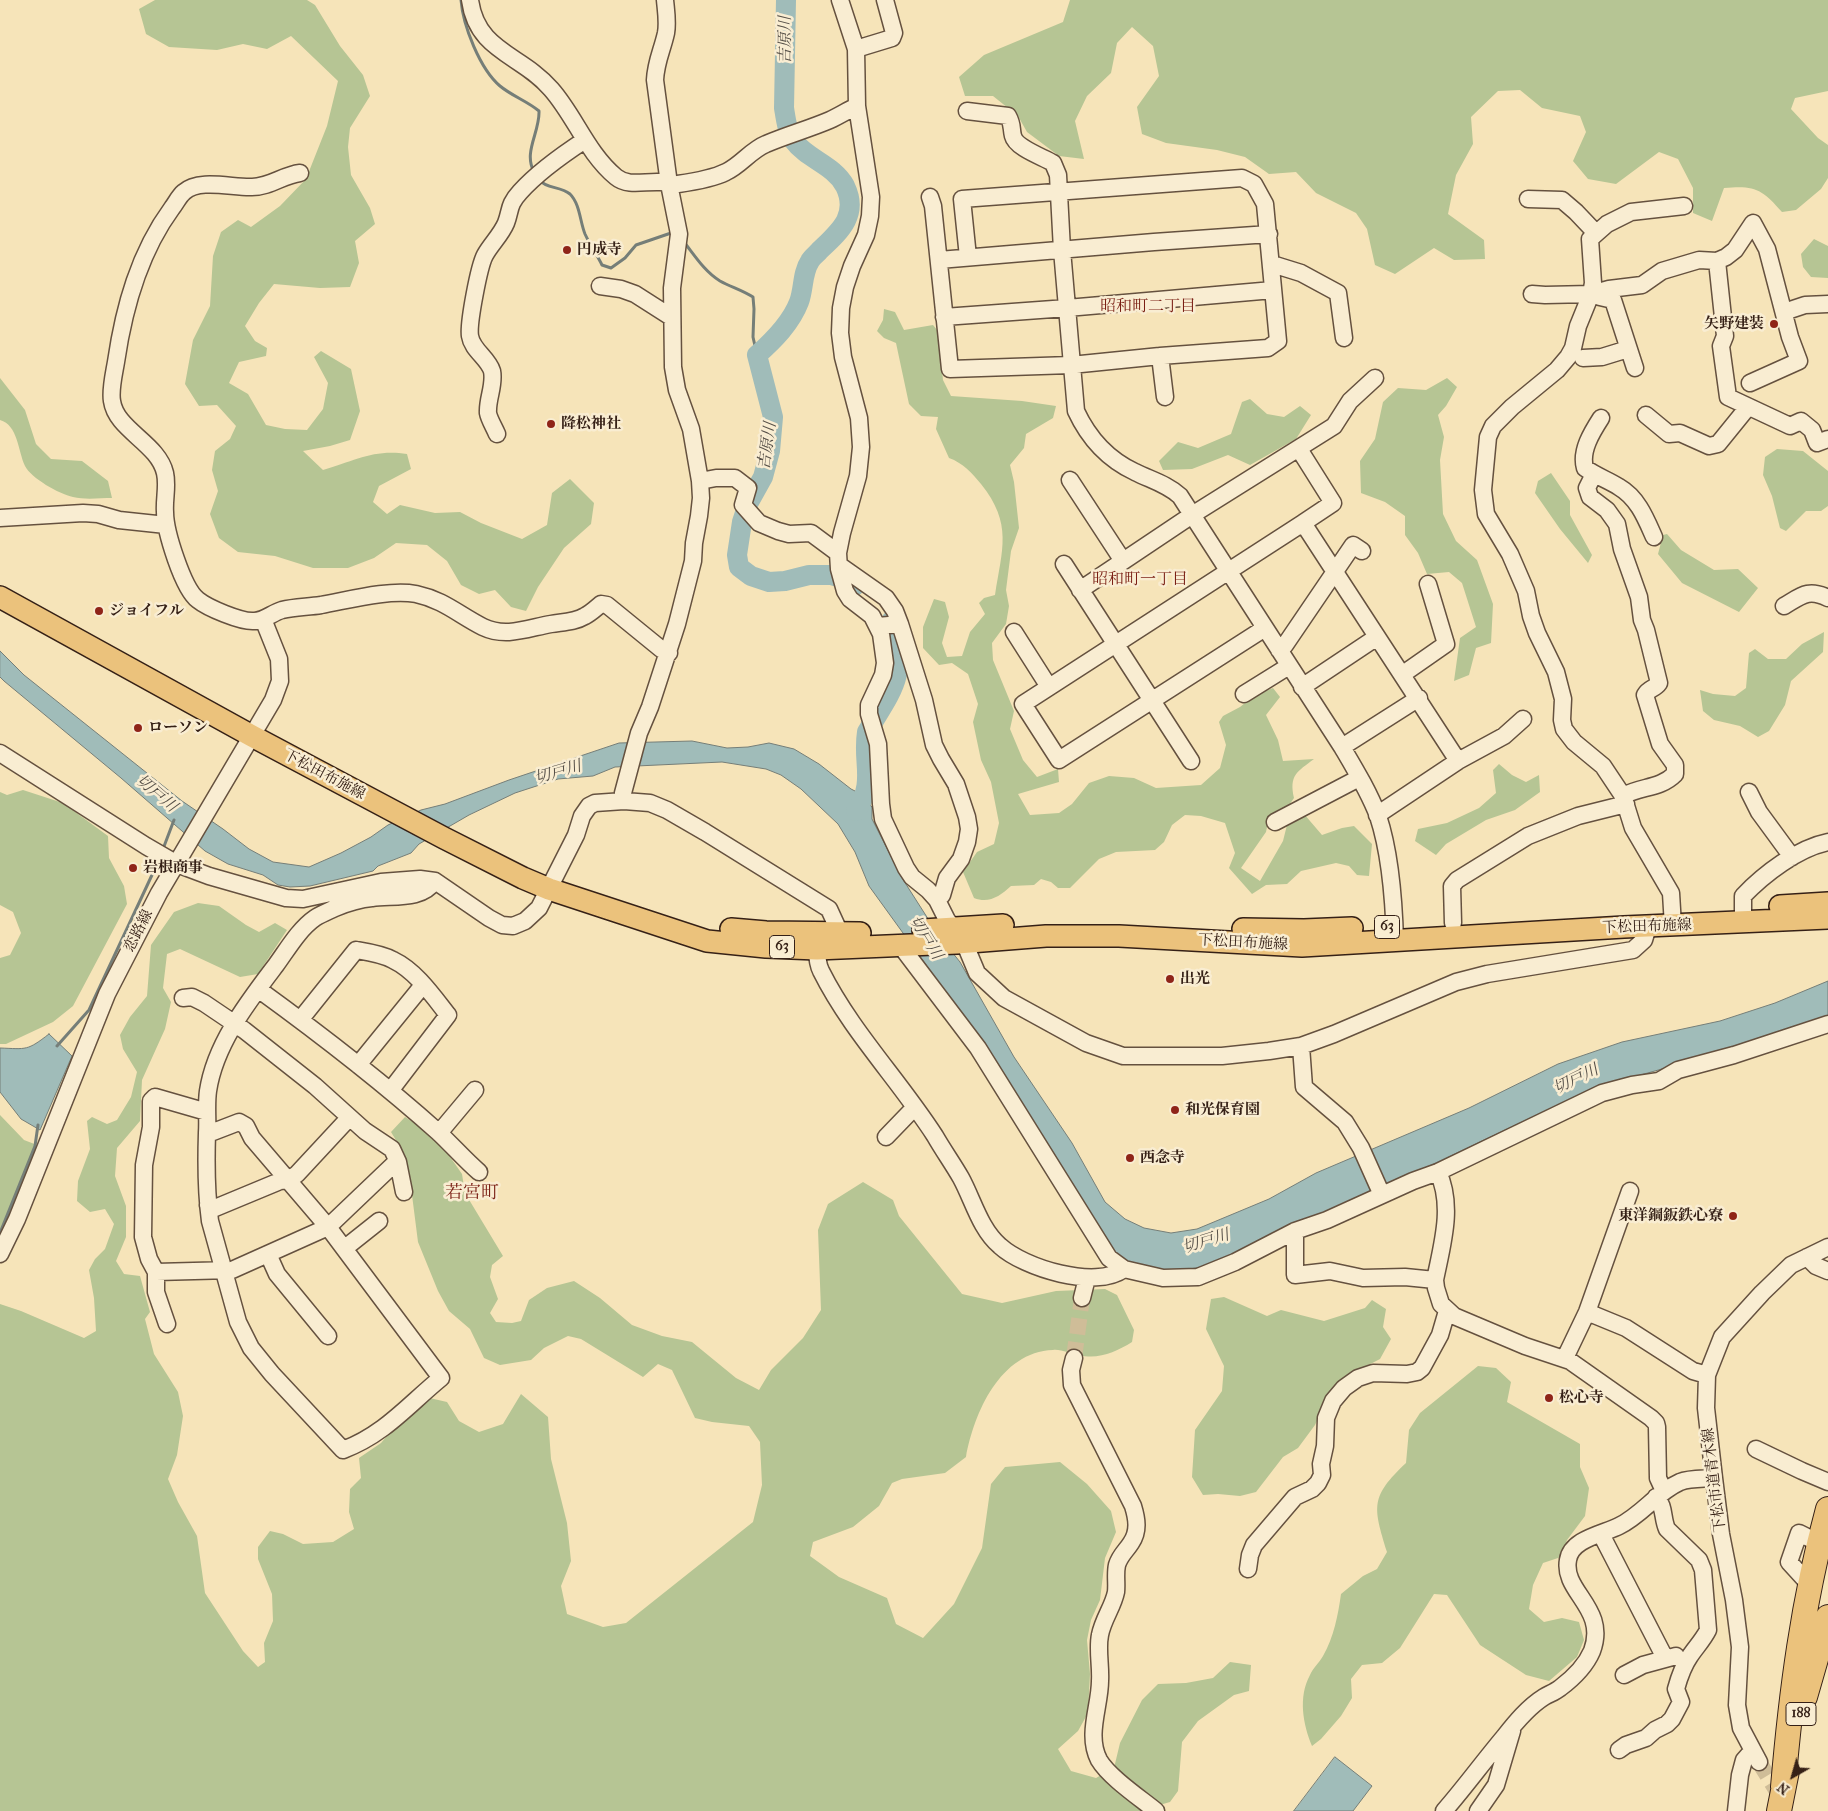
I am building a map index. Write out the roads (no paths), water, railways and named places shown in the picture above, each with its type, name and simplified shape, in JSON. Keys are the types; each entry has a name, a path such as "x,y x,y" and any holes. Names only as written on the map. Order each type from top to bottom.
{"highway":[{"path":"1783,1787 1788,1720 1810,1585 1828,1509"},
{"name":"188","path":"1779,1811 1783,1787 1808,1686 1827,1619"}],"main road":[{"name":"下松田布施線","path":"0,597 252,736 444,838 549,889 661,924 766,932 816,941 900,940 955,936 1120,936 1302,946 1395,934 1454,923 1672,919 1743,915 1828,903"},
{"name":"下松田布施線","path":"1743,915 1828,918"},
{"name":"下松田布施線","path":"1395,934 1648,927 1672,919"}],"street":[{"path":"470,0 474,22 480,32 491,43 552,89 603,164 617,178 626,182 661,182 677,185 727,172 751,152 765,144 833,119 857,106"},
{"path":"624,801 623,793 627,775 638,737 669,652 693,562 700,507 700,481 691,429 677,390 673,366 672,288 679,239 669,184 655,80 656,64 666,32 665,0"},
{"path":"840,0 856,49 857,106 871,197 866,235 852,266 841,308 840,334 843,357 859,418 861,447 858,476 842,533 839,562 845,591 850,599 872,616 878,626 885,663 883,674 869,705 869,714 878,744 883,819 906,868 912,877 937,900 955,936 977,973 1004,998 1086,1043 1123,1056 1222,1056 1301,1046 1334,1034 1456,982 1487,974 1633,950 1644,940 1648,927"},
{"path":"856,49 892,38 894,34 885,0"},
{"path":"967,110 1008,116 1012,124 1013,137 1019,145 1053,163 1058,175 1062,250 1076,411 1084,429 1100,449 1113,460 1134,472 1170,488 1180,496 1342,748 1360,778 1377,815 1388,861 1395,934"},
{"path":"497,434 488,414 492,371 470,339 469,327 480,264 506,223 509,207 518,194 536,176 585,140"},
{"path":"300,173 271,184 253,187 204,185 193,187 183,192 162,222 146,250 137,272 121,325 112,401 116,413 150,447 160,460 165,472 167,487 164,510 166,526 192,594 199,601 218,610 254,621 282,610 394,593 415,594 440,602 484,628 498,632 514,632 575,620 586,616 601,604 607,605 661,649 669,652"},
{"path":"930,197 933,206 950,370 1071,365 1268,348 1278,341 1265,204 1254,184 1242,178 962,199 968,257"},
{"path":"1528,198 1562,200 1595,232"},
{"path":"1672,919 1671,893 1633,828 1625,800 1603,766 1574,742 1564,729 1562,720 1563,699 1556,672 1537,633 1526,591 1510,554 1486,514 1483,490 1488,437 1493,426 1512,407 1557,370 1568,358 1573,348 1584,308 1593,293 1590,239 1595,232 1631,212 1684,206"},
{"path":"1532,294 1593,293 1609,288 1642,285 1662,271 1699,260 1717,260 1726,257 1735,250 1753,223 1767,250 1790,337 1799,361 1750,383"},
{"path":"938,260 1269,234"},
{"path":"1717,260 1725,336 1721,346 1728,397 1790,426 1801,421 1812,430 1817,442 1828,439"},
{"path":"1272,264 1301,273 1338,293 1344,338"},
{"path":"600,286 621,289 635,294 671,317"},
{"path":"944,317 1273,290"},
{"path":"1593,293 1613,300 1635,368"},
{"path":"1784,312 1805,305 1828,304"},
{"path":"1583,358 1602,357 1628,349"},
{"path":"1160,356 1165,397"},
{"path":"1080,590 1192,515 1334,426 1350,401 1375,378"},
{"path":"1646,415 1669,434 1680,433 1709,446 1718,444 1748,407"},
{"path":"1601,418 1582,458 1585,468 1620,487 1630,495 1643,512 1654,537"},
{"path":"1265,628 1059,760 1023,704 1333,503 1299,449"},
{"path":"1454,923 1452,886 1457,880 1528,836 1625,800 1631,791 1667,782 1674,774 1675,765 1660,744 1645,695 1648,690 1657,687 1659,683 1642,620 1639,597 1622,549 1616,524 1607,510 1590,497 1587,488 1594,474"},
{"path":"700,481 716,478 735,478 748,488 743,505 759,523 789,534 811,533 839,562 886,598 895,610 924,700 934,745 956,784 967,816 968,842 961,858 947,878 942,895 937,900"},
{"path":"1070,480 1123,561"},
{"path":"0,518 83,513 166,526"},
{"path":"1303,523 1419,698 1458,761"},
{"path":"1279,650 1285,645 1353,545 1362,551"},
{"path":"1064,564 1191,761"},
{"path":"1403,674 1446,644 1428,584"},
{"path":"1784,606 1808,593 1818,593 1828,598"},
{"name":"恋路線","path":"0,1254 17,1219 107,994 159,893 252,736 280,681 279,659 263,619"},
{"path":"878,626 900,624"},
{"path":"1014,632 1049,687"},
{"path":"1302,687 1378,637"},
{"path":"1244,694 1289,666"},
{"path":"1342,748 1419,698"},
{"path":"1377,815 1458,761 1504,736 1523,719"},
{"path":"0,753 177,864 217,879 286,898 312,897 382,882 420,878 435,881 488,918 502,925 513,926 525,921 539,908 576,835 582,816 589,806 595,803 624,801 650,803 668,810 829,909 841,941"},
{"path":"1275,822 1360,778"},
{"path":"1749,792 1759,812 1792,857"},
{"path":"1743,915 1743,896 1754,885 1792,857 1811,847 1828,842"},
{"path":"207,1132 212,1132 238,1122 246,1126 252,1138 345,1248 441,1378 390,1424 362,1443 343,1450 272,1374 251,1348 238,1322 208,1205 206,1166 208,1092 222,1048 235,1025 258,989 302,930 314,918 354,902 372,898 397,898 423,892 431,888 435,881"},
{"path":"900,940 978,1048 1109,1258 1124,1268 1163,1278 1198,1277 1235,1262 1295,1231 1327,1220 1382,1193 1438,1172 1602,1093 1632,1085 1659,1081 1678,1070 1734,1055 1828,1024"},
{"path":"816,941 819,968 826,982 933,1133 961,1178 989,1234 1001,1247 1018,1258 1069,1276 1086,1278 1116,1275 1124,1268"},
{"path":"300,1020 356,950 392,959 404,967 423,985 448,1015 390,1091"},
{"path":"358,1065 423,985"},
{"path":"258,989 390,1091 439,1133 479,1172"},
{"path":"183,998 192,997 204,1003 244,1030 315,1086 364,1131 392,1149 398,1162 404,1192"},
{"path":"1301,1046 1304,1087 1345,1122 1361,1148 1382,1193"},
{"path":"439,1133 475,1090"},
{"path":"167,1324 156,1292 156,1272 149,1259 143,1237 144,1174 151,1127 151,1101 155,1097 207,1112"},
{"path":"886,1137 914,1108"},
{"path":"208,1205 215,1208 280,1181 289,1180 297,1174 349,1118"},
{"path":"156,1272 224,1272 232,1270 328,1227 398,1162"},
{"path":"1438,1172 1441,1178 1447,1218 1435,1280 1441,1304 1454,1316 1485,1330 1525,1346 1564,1358 1656,1423 1658,1478 1664,1522 1667,1528 1699,1560 1703,1570 1708,1630 1681,1673 1676,1689 1681,1702 1672,1719 1667,1724 1655,1730 1646,1738 1626,1745 1619,1750"},
{"path":"1564,1358 1587,1312 1630,1191"},
{"path":"345,1248 379,1221"},
{"path":"1295,1231 1295,1275 1330,1271 1363,1278 1405,1277 1435,1280"},
{"name":"下松市道青木線","path":"1736,1811 1740,1775 1744,1760 1756,1756 1741,1728 1737,1705 1740,1647 1734,1600 1721,1534 1714,1478 1706,1408 1707,1374 1722,1337 1729,1328 1792,1265 1828,1247"},
{"path":"268,1254 278,1274 328,1336"},
{"path":"1807,1257 1816,1266 1828,1272"},
{"path":"1082,1298 1086,1278"},
{"path":"1248,1569 1254,1545 1295,1497 1312,1489 1318,1483 1322,1475 1321,1464 1325,1446 1326,1418 1333,1401 1344,1388 1358,1378 1373,1373 1407,1374 1422,1368 1440,1334 1447,1311"},
{"path":"1587,1312 1626,1328 1693,1371 1707,1374"},
{"path":"1074,1358 1071,1370 1072,1385 1133,1506 1137,1521 1136,1534 1120,1557 1116,1570 1114,1600 1099,1637 1099,1703 1094,1726 1094,1745 1100,1760 1108,1772 1156,1811"},
{"path":"1756,1449 1828,1482"},
{"path":"1444,1811 1515,1724 1538,1702 1570,1681 1592,1651 1596,1632 1591,1611 1573,1585 1568,1573 1568,1559 1574,1547 1621,1526 1660,1494 1683,1481 1714,1478"},
{"path":"1601,1534 1665,1658"},
{"path":"1624,1675 1643,1665 1665,1658 1682,1654 1690,1657"},
{"path":"1478,1811 1496,1785 1515,1724"}],"water":[{"name":"切戸川","path":"0,651 24,675 182,801 249,849 273,862 309,867 341,853 371,837 388,825 421,810 445,804 619,743 692,741 727,748 769,743 794,749 819,764 855,791 872,807 872,819 902,878 939,936 960,962 1014,1057 1072,1143 1105,1202 1125,1219 1144,1228 1171,1233 1197,1229 1269,1199 1316,1173 1469,1108 1558,1064 1622,1042 1720,1021 1775,1003 1828,981 1828,1017 1762,1041 1594,1088 1214,1265 1177,1271 1148,1269 1131,1264 1118,1257 963,1016 869,886 855,852 838,824 801,789 781,775 766,769 722,762 615,767 593,776 558,779 515,793 469,815 419,844 411,853 378,866 373,871 310,886 290,887 278,885 263,875 228,864 205,851 4,681 0,677"},
{"path":"49,1034 72,1056 40,1130 21,1119 0,1092 0,1048 26,1048 36,1044"},
{"path":"1335,1757 1372,1786 1353,1811 1294,1811"}],"waterway":[{"path":"461,0 469,34 486,69 500,86 539,111 539,119 530,157 534,172"},
{"name":"吉原川","path":"786,0 784,108 788,129 799,147 840,179 849,196 850,206 849,214 840,229 812,258 807,266 801,297 796,310 776,337 757,355 773,417 770,451 763,477 748,504 742,522 737,555 739,567 751,576 769,582 785,581 809,575 831,575 851,581 856,585"},
{"path":"539,180 546,185 566,191 573,198 578,208 585,234 602,265 611,268 625,258 636,245 671,233 673,234"},
{"path":"684,242 700,263 715,277 753,297 753,337 757,355"},
{"name":"吉原川","path":"856,811 862,801 867,781 867,732 896,680 898,654 891,621"},
{"name":"切戸川","path":"163,849 174,820"},
{"path":"57,1046 89,1010 159,860"},
{"path":"0,1233 35,1146 38,1125"}],"tunnel":[{"path":"1074,1358 1082,1298"},
{"path":"1759,1762 1783,1801"}],"place":[{"name":"円成寺","path":"567,250"},
{"name":"矢野建装","path":"1774,324"},
{"name":"降松神社","path":"551,424"},
{"name":"ジョイフル","path":"99,611"},
{"name":"ローソン","path":"138,728"},
{"name":"岩根商事","path":"133,868"},
{"name":"出光","path":"1170,979"},
{"name":"和光保育園","path":"1175,1110"},
{"name":"西念寺","path":"1130,1158"},
{"name":"東洋鋼鈑鉄心寮","path":"1733,1216"},
{"name":"松心寺","path":"1549,1398"}],"district":[{"name":"昭和町二丁目","path":"1148,307"},
{"name":"昭和町一丁目","path":"1140,580"},
{"name":"若宮町","path":"472,1194"}]}
